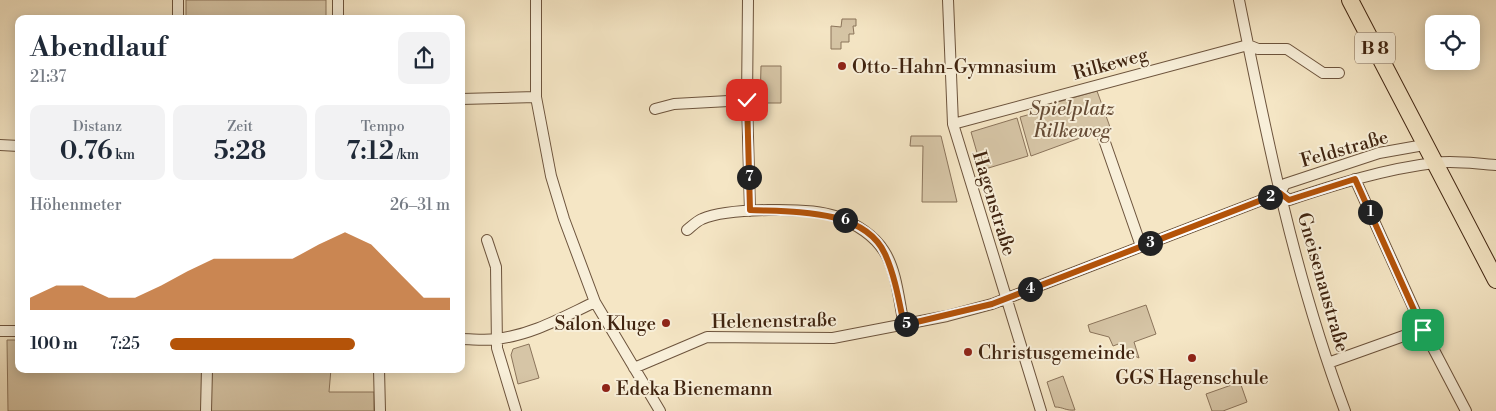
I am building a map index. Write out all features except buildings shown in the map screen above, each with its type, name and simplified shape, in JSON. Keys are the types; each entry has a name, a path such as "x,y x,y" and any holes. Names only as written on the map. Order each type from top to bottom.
{"main road":[{"name":"B 8","path":"1350,0 1496,280"}],"street":[{"path":"178,0 178,15"},
{"path":"338,0 338,15"},
{"path":"536,0 536,97 551,176 561,210 594,302 660,411"},
{"path":"748,0 747,100 750,210"},
{"name":"Hagenstraße","path":"948,0 952,124 1041,411"},
{"name":"Gneisenaustraße","path":"1239,0 1280,193 1308,302 1345,411"},
{"path":"1248,45 1258,49 1288,49 1322,73 1339,73"},
{"name":"Rilkeweg","path":"952,124 1248,45"},
{"path":"465,98 536,97"},
{"path":"654,109 674,104 747,100"},
{"path":"1102,134 1141,246"},
{"name":"Feldstraße","path":"1006,299 1280,193 1285,184 1379,153 1424,145"},
{"path":"0,146 15,146"},
{"name":"Feldstraße","path":"1280,193 1289,200 1355,179 1435,163 1455,162 1496,165"},
{"path":"1355,179 1423,330 1466,411"},
{"path":"687,230 703,219 750,210 833,216 849,222 871,236 885,252 894,278 904,325"},
{"path":"487,240 496,267 496,339 516,411"},
{"name":"Helenenstraße","path":"634,368 708,337 833,338 947,316 1006,299"},
{"path":"465,339 496,339 544,327 594,302"},
{"path":"0,330 15,331"},
{"path":"1328,363 1423,330"},
{"path":"206,373 206,411"},
{"path":"379,373 380,411"}],"green space":[{"path":"186,0 326,0 326,15 186,15"},
{"path":"842,19 856,19 856,26 853,26 854,34 849,34 849,42 841,42 841,49 831,49 831,26 841,27"},
{"path":"761,66 781,66 781,103 760,103"},
{"name":"Spielplatz Rilkeweg","path":"1097,91 1110,127 1031,156 1020,117 1053,108 1058,102"},
{"path":"1017,118 1028,156 982,170 971,132"},
{"path":"911,136 941,136 957,202 922,202 923,146 910,146"},
{"path":"1146,305 1156,334 1134,342 1139,358 1125,351 1121,343 1113,346 1109,337 1090,332 1088,325"},
{"path":"7,340 15,340 15,373 331,373 329,392 374,392 374,411 8,411"},
{"path":"529,344 539,378 518,384 511,355 513,349"},
{"path":"1063,376 1075,410 1055,407 1047,382"},
{"path":"1240,382 1247,402 1223,411 1212,411 1206,394"}],"place":[{"name":"Otto-Hahn-Gymnasium","path":"842,66"},
{"name":"Salon Kluge","path":"666,323"},
{"name":"Christusgemeinde","path":"968,352"},
{"name":"GGS Hagenschule","path":"1192,358"},
{"name":"Edeka Bienemann","path":"606,388"}],"route":[{"path":"747,100 750,210 833,216 849,222 871,236 885,252 894,278 904,325 992,304 1280,193 1289,200 1355,179 1423,330"}]}
